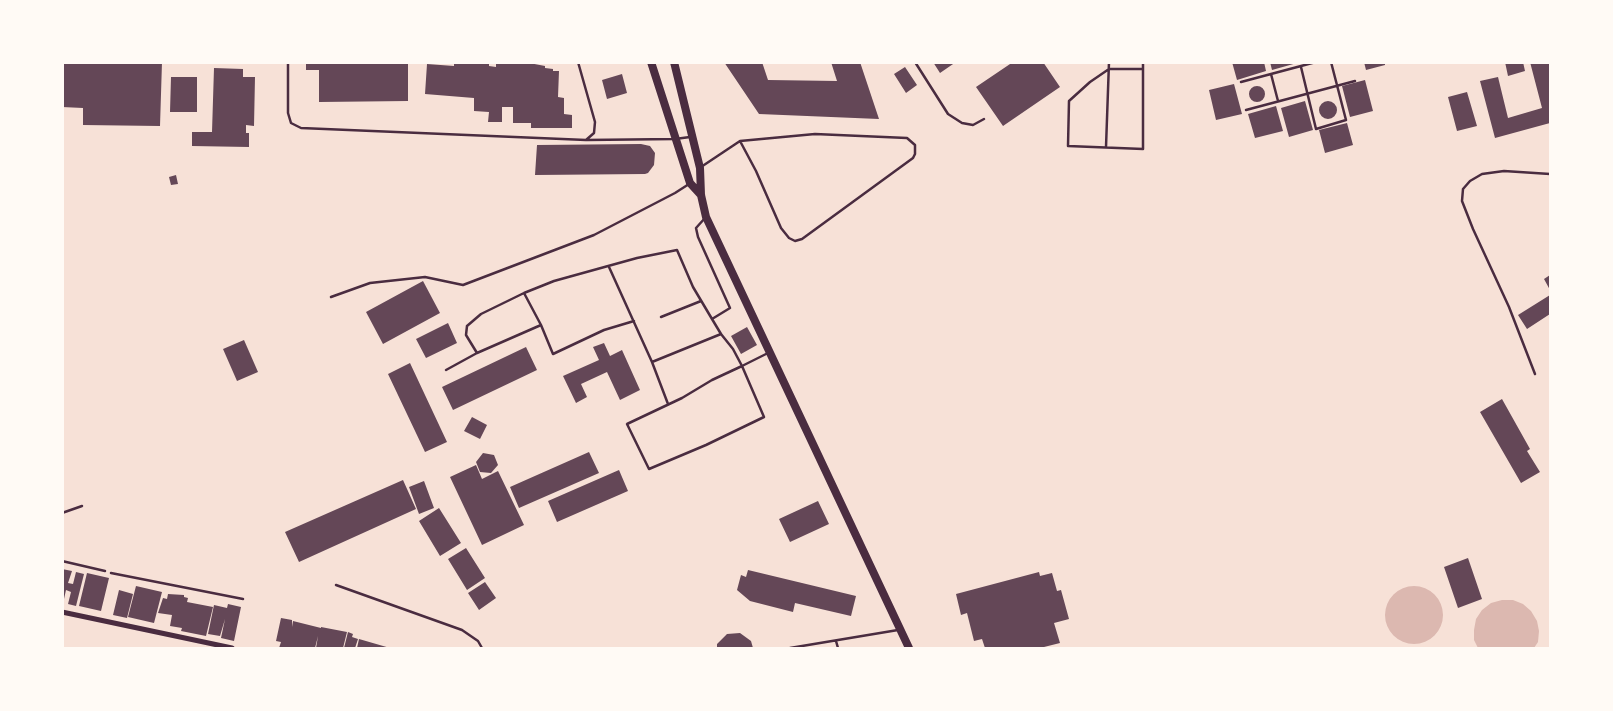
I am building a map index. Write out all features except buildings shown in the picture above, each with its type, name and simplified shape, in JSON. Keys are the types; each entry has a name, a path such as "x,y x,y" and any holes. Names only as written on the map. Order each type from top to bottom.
{"main road":[{"path":"652,62 690,183 701,195"},
{"path":"674,62 700,168 701,195 706,217 909,648"}],"street":[{"path":"62,612 232,648"}],"lane":[{"path":"288,62 288,113 291,123 301,128 586,140 675,139 692,137"},
{"path":"578,62 595,122 594,133 586,140"},
{"path":"914,62 948,114 962,123 973,125 984,119"},
{"path":"1106,147 1109,62"},
{"path":"1143,62 1143,68 1143,149 1068,146 1069,101 1090,82 1109,69 1143,68"},
{"path":"700,168 740,141 815,134 907,138 915,146 915,154 802,239 795,241 789,238 781,228 756,170 740,141"},
{"path":"1535,374 1509,307 1462,201 1463,190 1470,181 1482,174 1504,171 1550,174"},
{"path":"331,297 370,283 425,276 463,285 594,235 675,193 690,183"},
{"path":"706,217 696,228 698,237 730,308 712,320"},
{"path":"478,353 466,336 467,326 482,314 524,292 554,281 637,258 677,250 701,301 742,366 764,417 650,470 626,424 668,404 742,366 769,352"},
{"path":"609,267 652,362 668,404"},
{"path":"524,292 553,354 604,330 634,321"},
{"path":"661,317 701,301"},
{"path":"446,370 478,353 541,325"},
{"path":"652,362 721,334"},
{"path":"111,573 244,599"},
{"path":"336,584 462,630 478,641 482,648"},
{"path":"790,648 900,630"},
{"path":"836,641 838,648"}],"path":[{"path":"1241,82 1316,62"},
{"path":"1301,66 1316,129 1346,120 1332,62"},
{"path":"1271,74 1278,101"},
{"path":"1246,110 1355,81"},
{"path":"62,513 82,506"},
{"path":"62,561 111,573"}],"shaded area":[{"path":"1414,586 1430,591 1438,599 1443,615 1438,631 1430,639 1414,644 1398,639 1390,631 1385,615 1390,599 1398,591"},
{"path":"1513,600 1523,604 1531,611 1537,621 1539,631 1538,642 1534,648 1478,648 1474,640 1476,619 1482,610 1491,603"}]}
